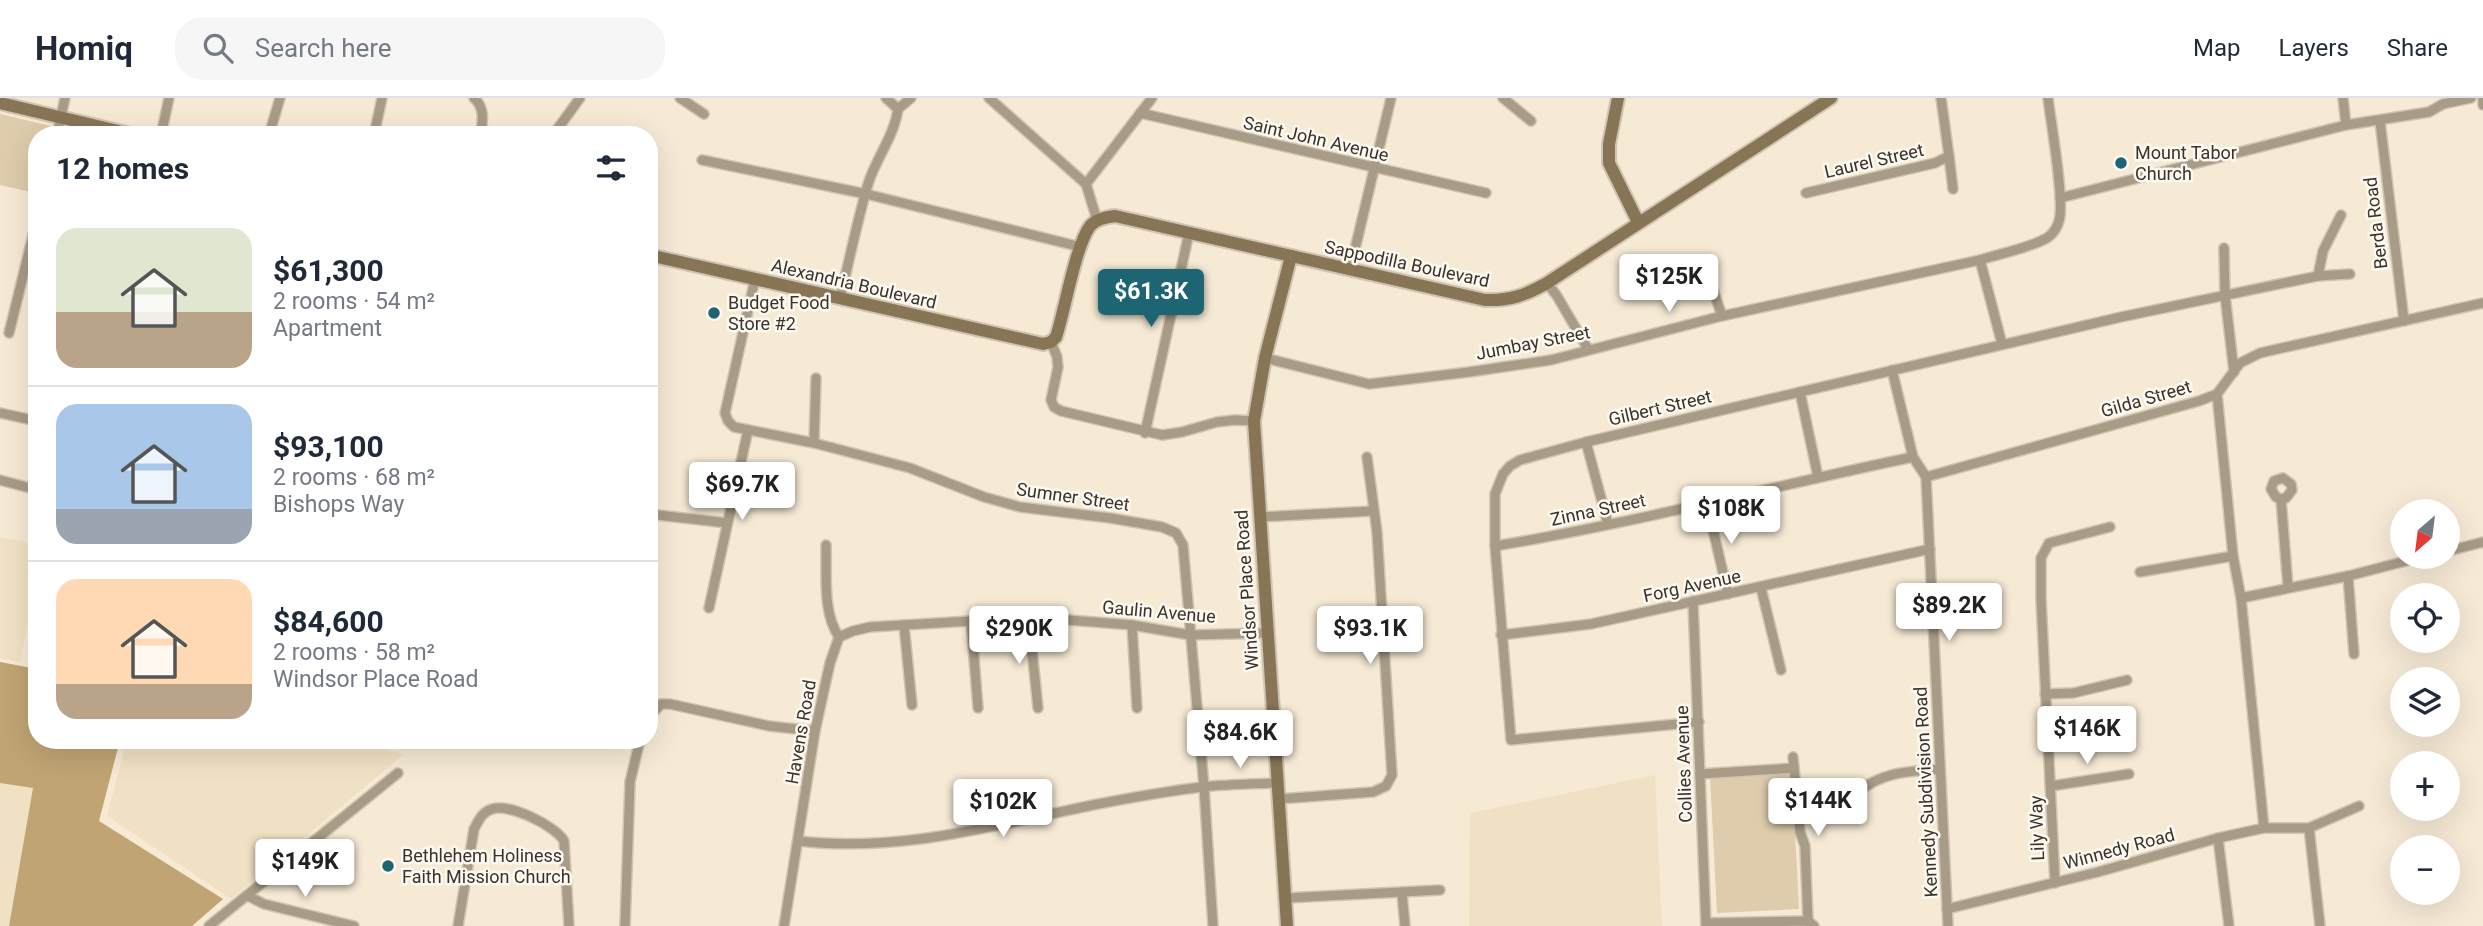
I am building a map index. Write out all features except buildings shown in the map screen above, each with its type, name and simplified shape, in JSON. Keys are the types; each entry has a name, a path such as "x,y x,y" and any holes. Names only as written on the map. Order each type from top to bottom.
{"street":[{"path":"59,126 65,98"},
{"path":"163,126 169,98"},
{"path":"272,126 280,98"},
{"path":"376,126 382,98"},
{"path":"560,126 580,98"},
{"path":"680,98 704,114"},
{"path":"886,98 898,109"},
{"path":"840,299 869,180 885,150 898,109 911,98"},
{"path":"989,98 1086,184 1097,220 1090,226 1082,247 1057,333 1051,342 1058,367 1051,400 1054,407 1144,433 1162,435 1217,422 1254,421"},
{"path":"1086,184 1152,98"},
{"path":"1350,270 1391,98"},
{"path":"1503,98 1531,121"},
{"path":"1618,98 1609,144 1609,163 1638,222"},
{"name":"Sappodilla Boulevard","path":"1097,220 1115,216 1485,300 1507,301 1547,283 1831,98"},
{"name":"Laurel Street","path":"1941,98 1953,189"},
{"path":"2048,98 2060,198 2346,125 2429,112 2442,101 2472,98"},
{"path":"2343,98 2346,125"},
{"path":"2483,98 2483,105"},
{"path":"477,100 482,126"},
{"path":"0,103 98,126"},
{"name":"Saint John Avenue","path":"1139,113 1486,194"},
{"name":"Berda Road","path":"2380,121 2404,321"},
{"name":"Laurel Street","path":"1806,193 1935,163 1948,156"},
{"path":"702,160 866,194 1082,247"},
{"name":"Jumbay Street","path":"1265,358 1369,384 1551,360 1722,316 1980,260 2046,238 2054,232 2060,219 2060,198"},
{"path":"2318,276 2323,251 2341,215"},
{"path":"1144,433 1189,233"},
{"path":"2224,248 2225,295 2234,373"},
{"path":"9,333 28,256"},
{"name":"Windsor Place Road","path":"1287,926 1254,421 1265,358 1291,256"},
{"name":"Alexandria Boulevard","path":"658,257 1027,342 1051,342"},
{"path":"1980,260 2003,344"},
{"path":"1705,265 1722,316"},
{"name":"Gilbert Street","path":"1699,722 1510,740 1495,545 1495,494 1498,483 1510,466 1520,460 1586,442 2003,344 2318,276 2350,274"},
{"path":"709,608 748,430 731,425 725,413 755,279"},
{"path":"1547,283 1588,349"},
{"name":"Gilda Street","path":"1926,477 2199,401 2217,394 2240,363 2260,353 2483,303"},
{"name":"Kennedy Subdivision Road","path":"1892,370 1913,457 1926,477 1948,926"},
{"path":"814,443 816,378"},
{"path":"1800,392 1818,477"},
{"path":"2217,394 2264,828"},
{"path":"0,413 28,419"},
{"name":"Sumner Street","path":"748,430 814,443 910,468 1020,508 1110,518 1169,529 1180,539 1183,545 1204,787 1213,926"},
{"path":"1586,442 1608,524"},
{"path":"1279,799 1373,792 1386,786 1392,775 1377,532 1367,457"},
{"name":"Zinna Street","path":"1495,545 1707,504 1913,457"},
{"path":"0,480 28,487"},
{"path":"2281,499 2288,587"},
{"path":"1707,504 1727,594"},
{"path":"1259,517 1373,512"},
{"path":"658,515 727,523"},
{"name":"Lily Way","path":"2054,883 2041,558 2049,543 2110,527"},
{"path":"2460,548 2483,542"},
{"path":"826,545 827,594 832,626 839,637"},
{"name":"Forg Avenue","path":"1501,635 1591,624 1930,549"},
{"path":"2140,572 2233,556"},
{"path":"2241,598 2390,565"},
{"path":"2348,576 2354,654"},
{"path":"1761,588 1781,670"},
{"name":"Collies Avenue","path":"1693,601 1706,924"},
{"name":"Gaulin Avenue","path":"839,637 870,627 971,621 1068,620 1132,625 1190,635 1268,633"},
{"path":"971,621 978,708"},
{"path":"1029,621 1038,708"},
{"path":"904,625 912,705"},
{"path":"1132,625 1137,708"},
{"name":"Havens Road","path":"784,926 816,731 832,654 839,637"},
{"path":"2045,694 2073,693 2127,680"},
{"path":"658,707 661,704 670,704 769,726 816,731"},
{"path":"625,926 630,782 638,749"},
{"path":"1706,924 1811,923 1805,846 1800,832 1793,757"},
{"path":"1700,774 1794,768"},
{"path":"1859,791 1874,780 1894,773 1940,769"},
{"path":"209,926 398,774"},
{"path":"2051,786 2129,774"},
{"path":"799,841 837,846 896,843 1097,804 1204,787 1278,783"},
{"path":"2319,926 2309,828 2359,806"},
{"path":"458,926 474,829 482,814 503,807 545,824 564,841 569,926"},
{"name":"Winnedy Road","path":"1947,909 2218,838 2264,828 2309,828"},
{"path":"2218,838 2229,926"},
{"path":"1286,898 1440,890"},
{"path":"1402,894 1405,926"},
{"path":"248,896 264,904 354,926"}],"shaded area":[{"path":"0,114 51,126 28,126 28,191 0,185"},
{"path":"0,537 28,542 28,622 20,662 0,658"},
{"path":"0,662 28,667 28,749 118,749 99,821 223,899 192,926 9,926 33,788 0,783"},
{"path":"125,749 384,749 404,754 231,899 107,816"},
{"path":"1792,772 1799,909 1717,913 1710,776"},
{"path":"1655,775 1662,926 1469,926 1470,813"},
{"path":"0,783 33,787 9,926 0,926"}],"place":[{"name":"Mount Tabor Church","path":"2121,163"},
{"name":"Budget Food Store #2","path":"714,313"},
{"name":"Bethlehem Holiness Faith Mission Church","path":"388,866"}]}
